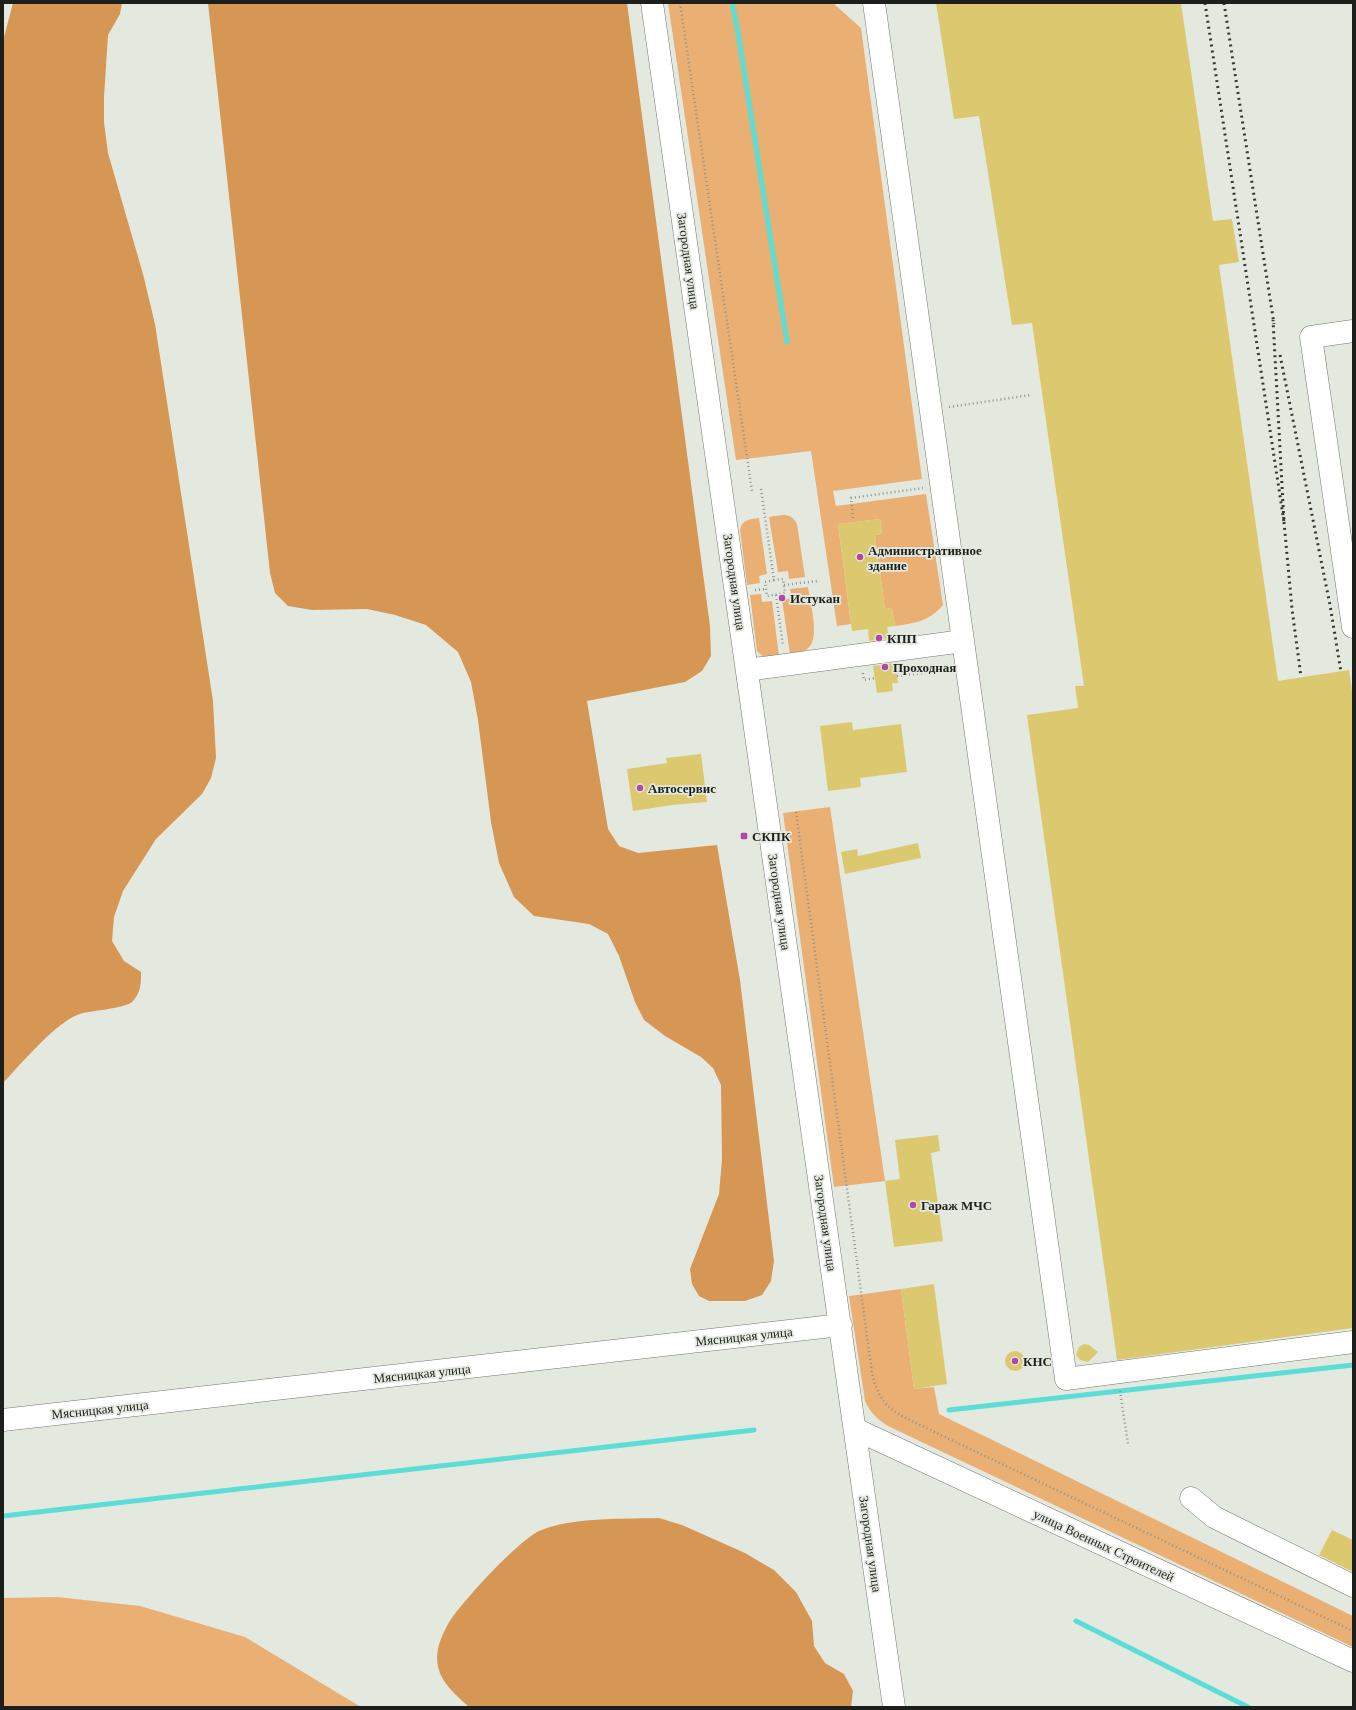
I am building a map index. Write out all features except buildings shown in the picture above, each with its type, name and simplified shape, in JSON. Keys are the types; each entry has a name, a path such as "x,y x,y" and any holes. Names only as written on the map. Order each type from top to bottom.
{"street":[{"name":"Загородная улица","path":"652,3 841,1325 894,1707"},
{"path":"874,3 1066,1379 1353,1342"},
{"path":"1353,331 1311,336 1353,627"},
{"path":"747,670 963,641"},
{"name":"Мясницкая улица","path":"3,1420 841,1325"},
{"name":"улица Военных Строителей","path":"855,1429 1353,1661"},
{"path":"1191,1498 1214,1517 1353,1586"}],"path":[{"path":"680,3 752,491"},
{"path":"930,410 1031,394"},
{"path":"853,518 851,498 941,485"},
{"path":"761,490 774,580"},
{"path":"783,579 784,586 785,593 767,596 765,582 783,579"},
{"path":"784,586 818,581"},
{"path":"776,595 786,665"},
{"path":"897,676 955,669"},
{"path":"796,812 872,1373 881,1399 893,1410 926,1428 1353,1631"},
{"path":"1118,1372 1128,1444"}],"shaded area":[{"path":"13,3 122,3 120,14 108,35 104,122 108,153 143,274 155,324 213,701 216,758 211,778 202,794 156,839 123,891 114,917 112,941 124,961 141,972 140,987 136,998 129,1004 123,1006 80,1014 71,1018 50,1034 3,1083 3,41"},
{"path":"208,3 627,3 710,626 711,656 702,671 685,682 587,701 608,829 619,846 638,853 717,845 740,980 774,1261 771,1281 762,1295 745,1301 709,1301 699,1296 692,1284 690,1269 719,1194 722,1159 721,1085 713,1068 701,1057 665,1036 644,1020 635,1002 619,956 608,934 589,924 534,916 514,897 499,863 491,822 478,720 471,682 458,652 426,625 395,615 367,609 312,610 288,606 275,593 270,573"},
{"path":"668,3 833,3 861,28 922,479 833,491 836,506 926,494 943,605 933,615 927,618 909,624 895,626 892,608 885,609 875,535 882,534 880,519 838,524 851,624 837,626 811,451 736,460"},
{"path":"782,515 791,517 797,524 805,577 789,579 788,571 778,572 769,517"},
{"path":"759,518 767,574 759,576 760,583 747,585 740,530 744,522"},
{"path":"808,587 814,626 813,641 806,650 790,654 782,600 792,598 790,589"},
{"path":"761,594 762,602 772,601 779,656 765,658 757,651 750,595"},
{"path":"830,807 885,1181 834,1187 783,813"},
{"path":"901,1289 914,1389 934,1387 939,1414 1353,1616 1353,1647 890,1427 878,1419 872,1413 865,1401 849,1296"},
{"path":"659,1518 682,1525 745,1553 774,1570 796,1592 812,1621 814,1646 825,1663 844,1674 853,1691 851,1707 469,1707 446,1684 438,1667 437,1656 440,1641 447,1626 463,1604 489,1574 530,1537 539,1531 566,1523 614,1519"},
{"path":"57,1597 140,1606 245,1637 361,1707 3,1707 3,1598"}],"waterway":[{"path":"732,3 787,342"},
{"path":"949,1410 1353,1365"},
{"path":"3,1516 754,1430"},
{"path":"1076,1621 1248,1707"}],"railway":[{"path":"1205,3 1284,522 1273,320"},
{"path":"1224,3 1274,324"},
{"path":"1280,355 1330,605 1341,672"},
{"path":"1284,522 1292,609 1301,677"}],"place":[{"name":"Административное здание","path":"860,557"},
{"name":"Истукан","path":"782,598"},
{"name":"КПП","path":"879,638"},
{"name":"Проходная","path":"885,667"},
{"name":"Автосервис","path":"640,788"},
{"name":"СКПК","path":"744,836"},
{"name":"Гараж МЧС","path":"913,1205"},
{"name":"КНС","path":"1015,1361"}]}
